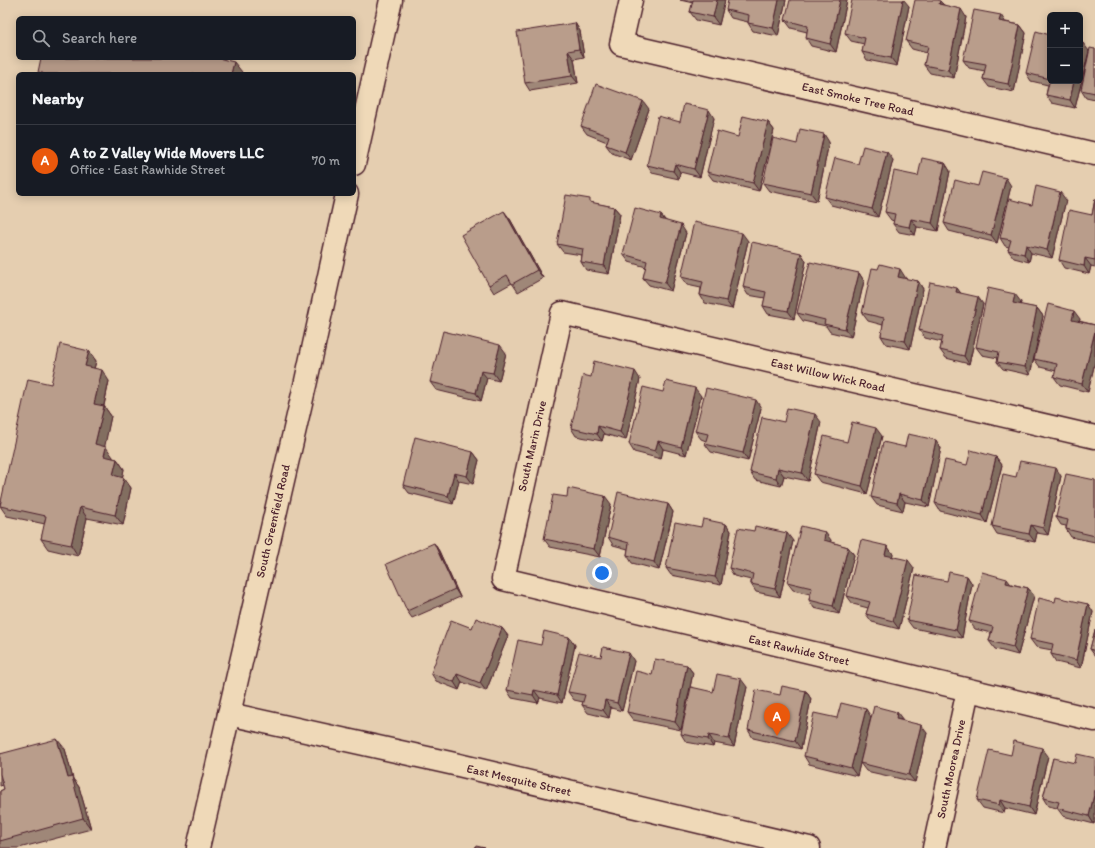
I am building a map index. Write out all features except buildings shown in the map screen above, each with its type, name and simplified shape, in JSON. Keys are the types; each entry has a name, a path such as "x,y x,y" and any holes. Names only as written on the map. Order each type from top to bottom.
{"street":[{"path":"356,155 391,0"},
{"name":"East Smoke Tree Road","path":"631,0 621,44 1095,154"},
{"name":"South Greenfield Road","path":"198,848 306,381 347,196"},
{"name":"East Willow Wick Road","path":"562,313 1095,437"},
{"name":"South Marin Drive","path":"503,579 562,313"},
{"name":"East Rawhide Street","path":"503,579 1095,720"},
{"name":"South Moorea Drive","path":"934,848 968,690"},
{"name":"East Mesquite Street","path":"229,714 450,763 810,848"}],"place":[{"name":"A to Z Valley Wide Movers LLC","path":"777,736"}]}
